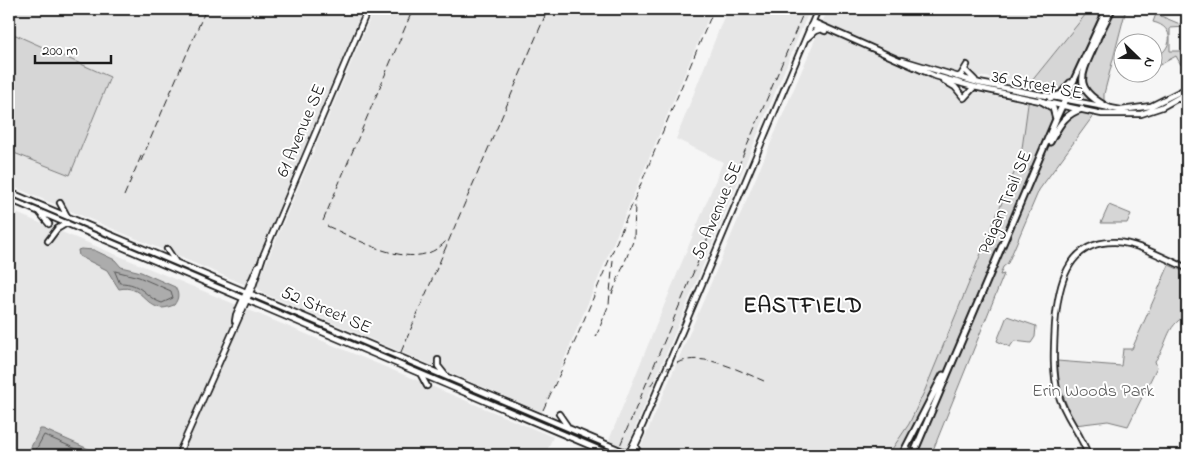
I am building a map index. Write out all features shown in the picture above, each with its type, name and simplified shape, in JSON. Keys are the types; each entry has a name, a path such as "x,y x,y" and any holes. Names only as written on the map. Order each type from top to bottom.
{"main road":[{"name":"Peigan Trail SE","path":"1082,64 1107,9"},
{"name":"Peigan Trail SE","path":"914,455 1063,103 1112,9"},
{"path":"1097,40 1084,69 1082,83 1088,95 1111,109"},
{"path":"1050,98 1061,94 1076,75"},
{"path":"1040,100 1053,108 1056,119"},
{"path":"1044,150 1063,119 1070,113 1082,109"},
{"name":"Peigan Trail SE","path":"902,455 956,353"}],"street":[{"name":"61 Avenue SE","path":"178,455 368,9"},
{"name":"50 Avenue SE","path":"630,455 817,11"},
{"path":"806,39 815,31 823,28 817,11"},
{"name":"36 Street SE","path":"812,24 934,76 974,87 1040,100 1132,110 1151,106 1187,88"},
{"name":"36 Street SE","path":"881,53 978,83 1050,98 1082,109 1110,115 1132,116 1152,111 1187,93"},
{"path":"956,77 962,75 967,65"},
{"path":"966,71 978,83"},
{"path":"934,76 956,87 964,98 974,87"},
{"path":"1177,99 1187,98"},
{"name":"52 Street SE","path":"9,192 630,455"},
{"name":"52 Street SE","path":"9,199 612,455"},
{"path":"60,203 68,217"},
{"path":"38,211 49,224"},
{"path":"48,241 58,228 67,223"},
{"path":"1088,455 1066,415 1054,376 1056,310 1061,283 1067,269 1088,249 1114,242 1136,247 1187,267"},
{"path":"167,249 176,262"},
{"name":"61 Avenue SE","path":"247,293 253,286 260,263"},
{"path":"253,286 262,298"},
{"path":"230,294 241,308 254,304"},
{"path":"438,360 440,370 447,377"},
{"path":"420,374 427,386"},
{"path":"559,414 561,420 570,429"},
{"name":"50 Avenue SE","path":"630,455 643,424"},
{"path":"635,446 640,455"}],"shaded area":[{"path":"9,9 363,9 246,285 9,185 9,151 70,175 110,77 9,32"},
{"path":"374,9 712,9 542,412 265,294 256,287"},
{"path":"727,9 810,9 626,450 609,440 723,162 676,139"},
{"path":"828,9 1090,9 1031,82 976,76 948,87 1028,103 1021,156 925,390 909,424 888,455 648,455 640,449"},
{"path":"9,210 553,437 545,455 9,455"}],"green space":[{"path":"1090,9 1126,9 1120,32 1114,32 1114,55 1104,101 1039,190 1008,263 1003,267 1000,275 1004,274 931,455 888,455 909,424 925,390 1021,156 1031,82"},
{"path":"1156,14 1187,27 1170,28 1170,51 1182,51 1181,65 1176,56 1164,63 1164,51 1169,39 1168,33 1166,29 1153,22"},
{"path":"9,32 110,77 70,175 9,151"},
{"path":"1109,205 1131,214 1127,223 1101,223"},
{"name":"Erin Woods Park","path":"1169,265 1187,273 1187,315 1170,330 1163,348 1155,361 1157,367 1128,426 1108,421 1075,425 1060,388 1057,361 1121,366 1123,349 1132,349"},
{"path":"1007,316 1036,326 1035,337 1031,343 1014,341 1010,347 997,341"}],"water":[{"path":"78,250 94,250 115,260 121,267 141,272 175,287 178,296 176,303 165,308 156,307 133,290 127,288 119,289 107,270 79,256"},
{"path":"40,429 43,429 102,455 27,455"}],"railway":[{"path":"141,161 206,9"},
{"path":"323,221 413,9"},
{"path":"401,352 548,9"},
{"path":"543,410 576,339 714,9"},
{"path":"616,455 805,9"},
{"path":"124,196 142,154"},
{"path":"612,294 634,239 635,202"},
{"path":"327,226 372,246 404,255 420,255 434,250 447,240"},
{"path":"596,337 609,304 613,260"},
{"path":"650,386 662,372 676,363 690,360 719,363 764,381"}],"district":[{"name":"EASTFIELD","path":"803,307"}]}
